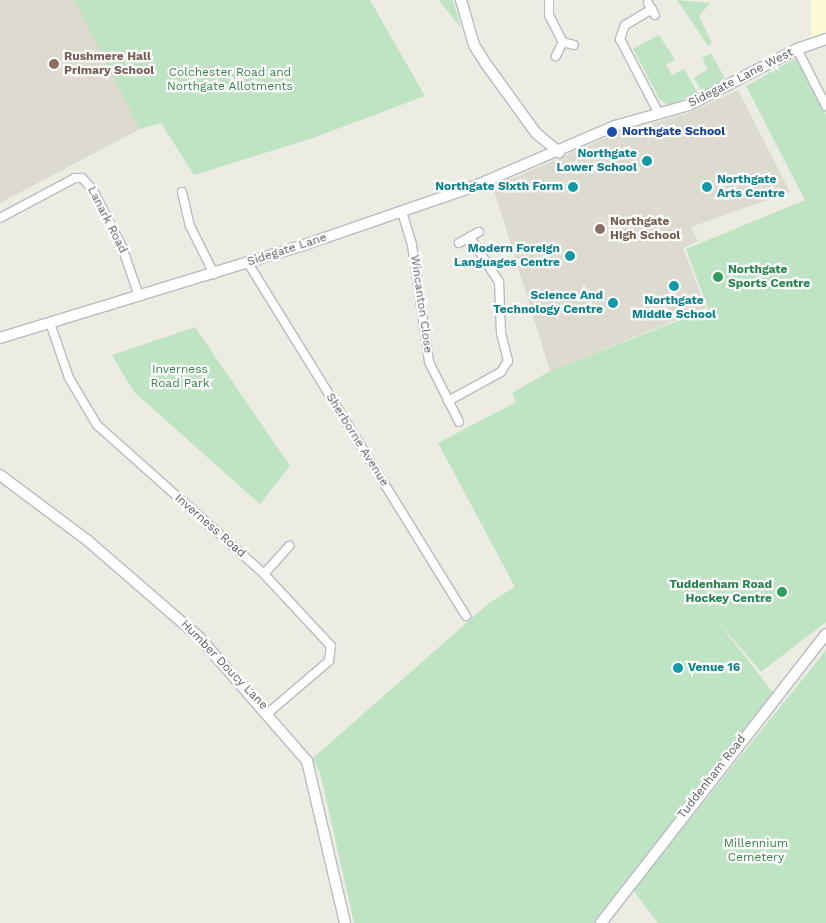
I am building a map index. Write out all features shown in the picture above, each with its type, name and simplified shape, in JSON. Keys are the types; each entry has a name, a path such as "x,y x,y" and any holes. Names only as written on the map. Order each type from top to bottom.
{"street":[{"path":"461,0 474,45 536,133 559,152"},
{"path":"549,0 549,15 563,42 574,45"},
{"path":"652,9 624,26 620,39 659,114"},
{"name":"Sidegate Lane West","path":"544,159 616,126 704,99 797,49 826,39"},
{"path":"556,56 563,42"},
{"path":"797,49 826,106"},
{"path":"536,133 544,159"},
{"name":"Sidegate Lane","path":"0,338 248,263 402,212 544,159"},
{"name":"Lanark Road","path":"0,218 75,178 82,178 93,190 122,247 139,296"},
{"path":"182,192 190,226 214,274"},
{"name":"Wincanton Close","path":"402,212 412,246 427,353 459,422"},
{"path":"459,243 479,232"},
{"path":"448,401 501,372 508,361 501,333 500,286 470,236"},
{"name":"Sherborne Avenue","path":"248,263 466,616"},
{"name":"Inverness Road","path":"50,323 69,378 97,425 264,574 329,643 333,654 270,712"},
{"name":"Humber Doucy Lane","path":"0,475 87,540 200,638 270,712 313,773 345,923"},
{"path":"264,574 289,546"},
{"name":"Tuddenham Road","path":"602,923 826,634"}],"shaded area":[{"name":"Rushmere Hall Primary School","path":"0,0 76,0 142,128 0,203"},
{"path":"811,0 826,0 826,32 811,37"},
{"name":"Northgate High School","path":"738,90 790,192 691,227 698,241 683,248 706,308 550,371 493,187 615,134 689,113"}],"green space":[{"name":"Colchester Road and Northgate Allotments","path":"75,0 370,0 425,96 313,138 194,175 161,123 140,129"},
{"path":"439,0 453,0 461,28 441,3"},
{"path":"677,0 710,3 699,16 712,43 708,46"},
{"path":"659,35 675,60 666,65 672,75 684,69 698,93 669,105 660,100 633,49"},
{"path":"711,53 726,80 702,92 694,78 708,69 702,58"},
{"path":"798,57 826,115 826,622 761,672 715,618 774,694 596,923 354,923 320,772 312,759 489,603 515,587 438,443 516,402 512,393 550,371 708,309 686,249 805,200 746,86"},
{"name":"Inverness Road Park","path":"195,327 290,466 260,504 134,392 112,355"},
{"name":"Millennium Cemetery","path":"826,650 826,923 658,923 633,890"}],"place":[{"name":"Rushmere Hall Primary School","path":"54,64"},
{"name":"Northgate School","path":"612,132"},
{"name":"Northgate Lower School","path":"647,161"},
{"name":"Northgate Sixth Form","path":"573,187"},
{"name":"Northgate Arts Centre","path":"707,187"},
{"name":"Northgate High School","path":"600,229"},
{"name":"Modern Foreign Languages Centre","path":"570,256"},
{"name":"Northgate Sports Centre","path":"718,277"},
{"name":"Northgate Middle School","path":"674,286"},
{"name":"Science And Technology Centre","path":"613,303"},
{"name":"Tuddenham Road Hockey Centre","path":"782,592"},
{"name":"Venue 16","path":"678,668"}]}
